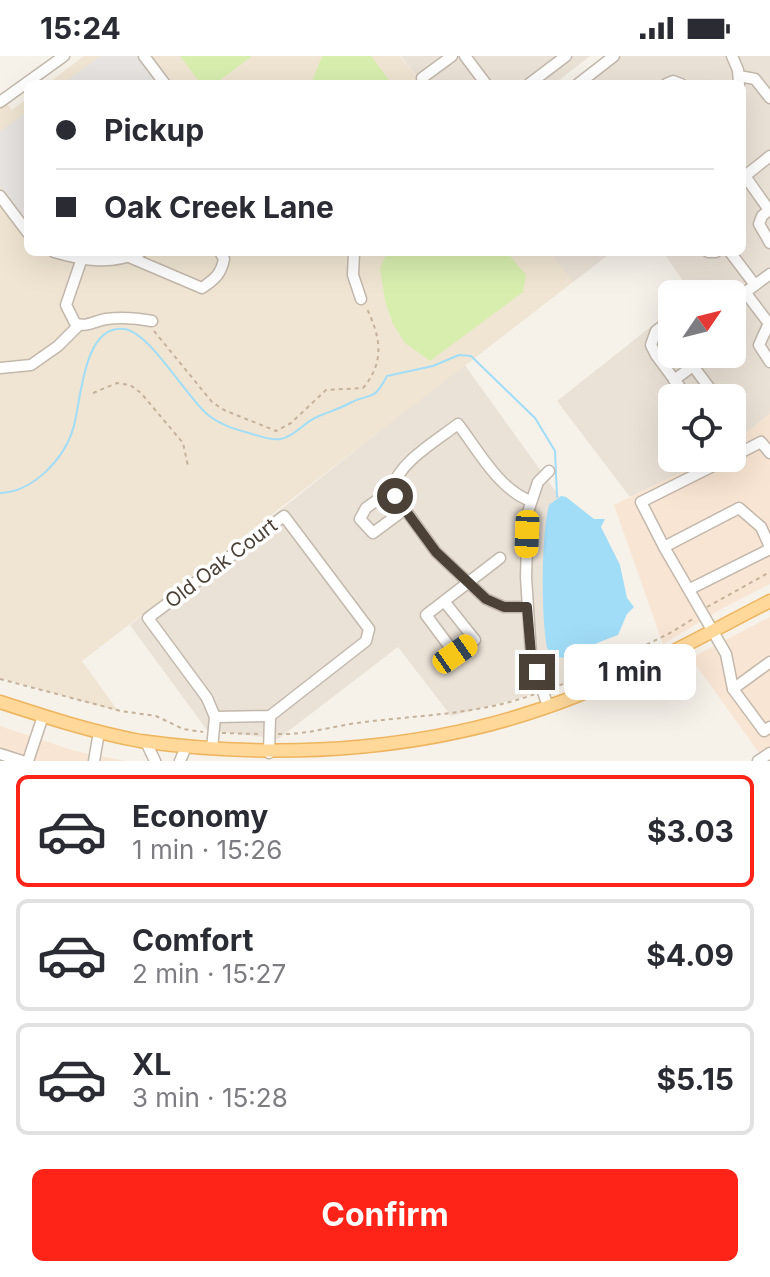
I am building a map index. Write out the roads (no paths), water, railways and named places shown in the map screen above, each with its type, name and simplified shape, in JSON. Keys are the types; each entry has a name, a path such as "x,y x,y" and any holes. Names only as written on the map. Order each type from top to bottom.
{"main road":[{"path":"0,702 99,732 186,747 269,753 344,750 418,741 466,731 548,707 622,676 770,601"}],"street":[{"path":"144,56 162,80"},
{"path":"422,78 452,56"},
{"path":"465,56 483,80"},
{"path":"534,80 566,56"},
{"path":"583,80 614,56"},
{"path":"732,56 739,80 753,78 770,98"},
{"path":"30,80 61,57"},
{"path":"0,102 24,84"},
{"path":"746,175 770,156"},
{"path":"746,177 769,210 760,218 759,224 770,243"},
{"path":"0,196 24,228"},
{"path":"66,256 81,261 122,260 129,257 202,288 217,278 222,269 222,256"},
{"path":"354,256 353,275 361,299"},
{"path":"733,256 755,285"},
{"path":"79,325 66,305 81,261"},
{"path":"746,291 770,274"},
{"path":"746,293 766,310 769,324 759,345 770,362"},
{"path":"0,368 31,365 58,346 79,325 133,317 152,321"},
{"path":"658,330 651,345 658,356"},
{"path":"666,368 678,384"},
{"path":"674,380 690,368"},
{"path":"404,510 373,533 360,519 366,508 391,490 394,479 410,462 458,424 505,484 517,496 531,501"},
{"path":"746,450 761,442 770,453"},
{"path":"548,707 531,654 526,564 531,501 538,482 549,471"},
{"path":"701,472 641,502 726,654 733,689 764,731 770,727"},
{"path":"391,490 436,552 486,599 504,607 527,607"},
{"path":"664,547 739,508 765,524 770,548 690,589"},
{"name":"Old Oak Court","path":"215,717 207,698 148,618 284,516 369,629 369,636 270,716"},
{"path":"444,601 475,640 455,654 426,615 468,581 500,558"},
{"path":"733,689 770,662"},
{"path":"0,754 25,761 43,716"},
{"path":"212,749 215,717 270,716 269,753"},
{"path":"94,761 99,732"},
{"path":"146,742 155,761"},
{"path":"180,761 186,747"},
{"path":"758,761 770,753"}],"water":[{"path":"561,496 594,519 605,519 601,527 620,565 627,598 634,607 627,614 618,635 563,658 552,654 547,648 543,597 546,519 549,505"}],"waterway":[{"path":"0,493 24,487 55,462 73,429 92,352 99,339 110,331 124,329 145,341 208,415 229,427 274,439 286,437 312,419 371,396 387,376 433,366 459,355 471,356 535,418 555,451 557,497"}]}
